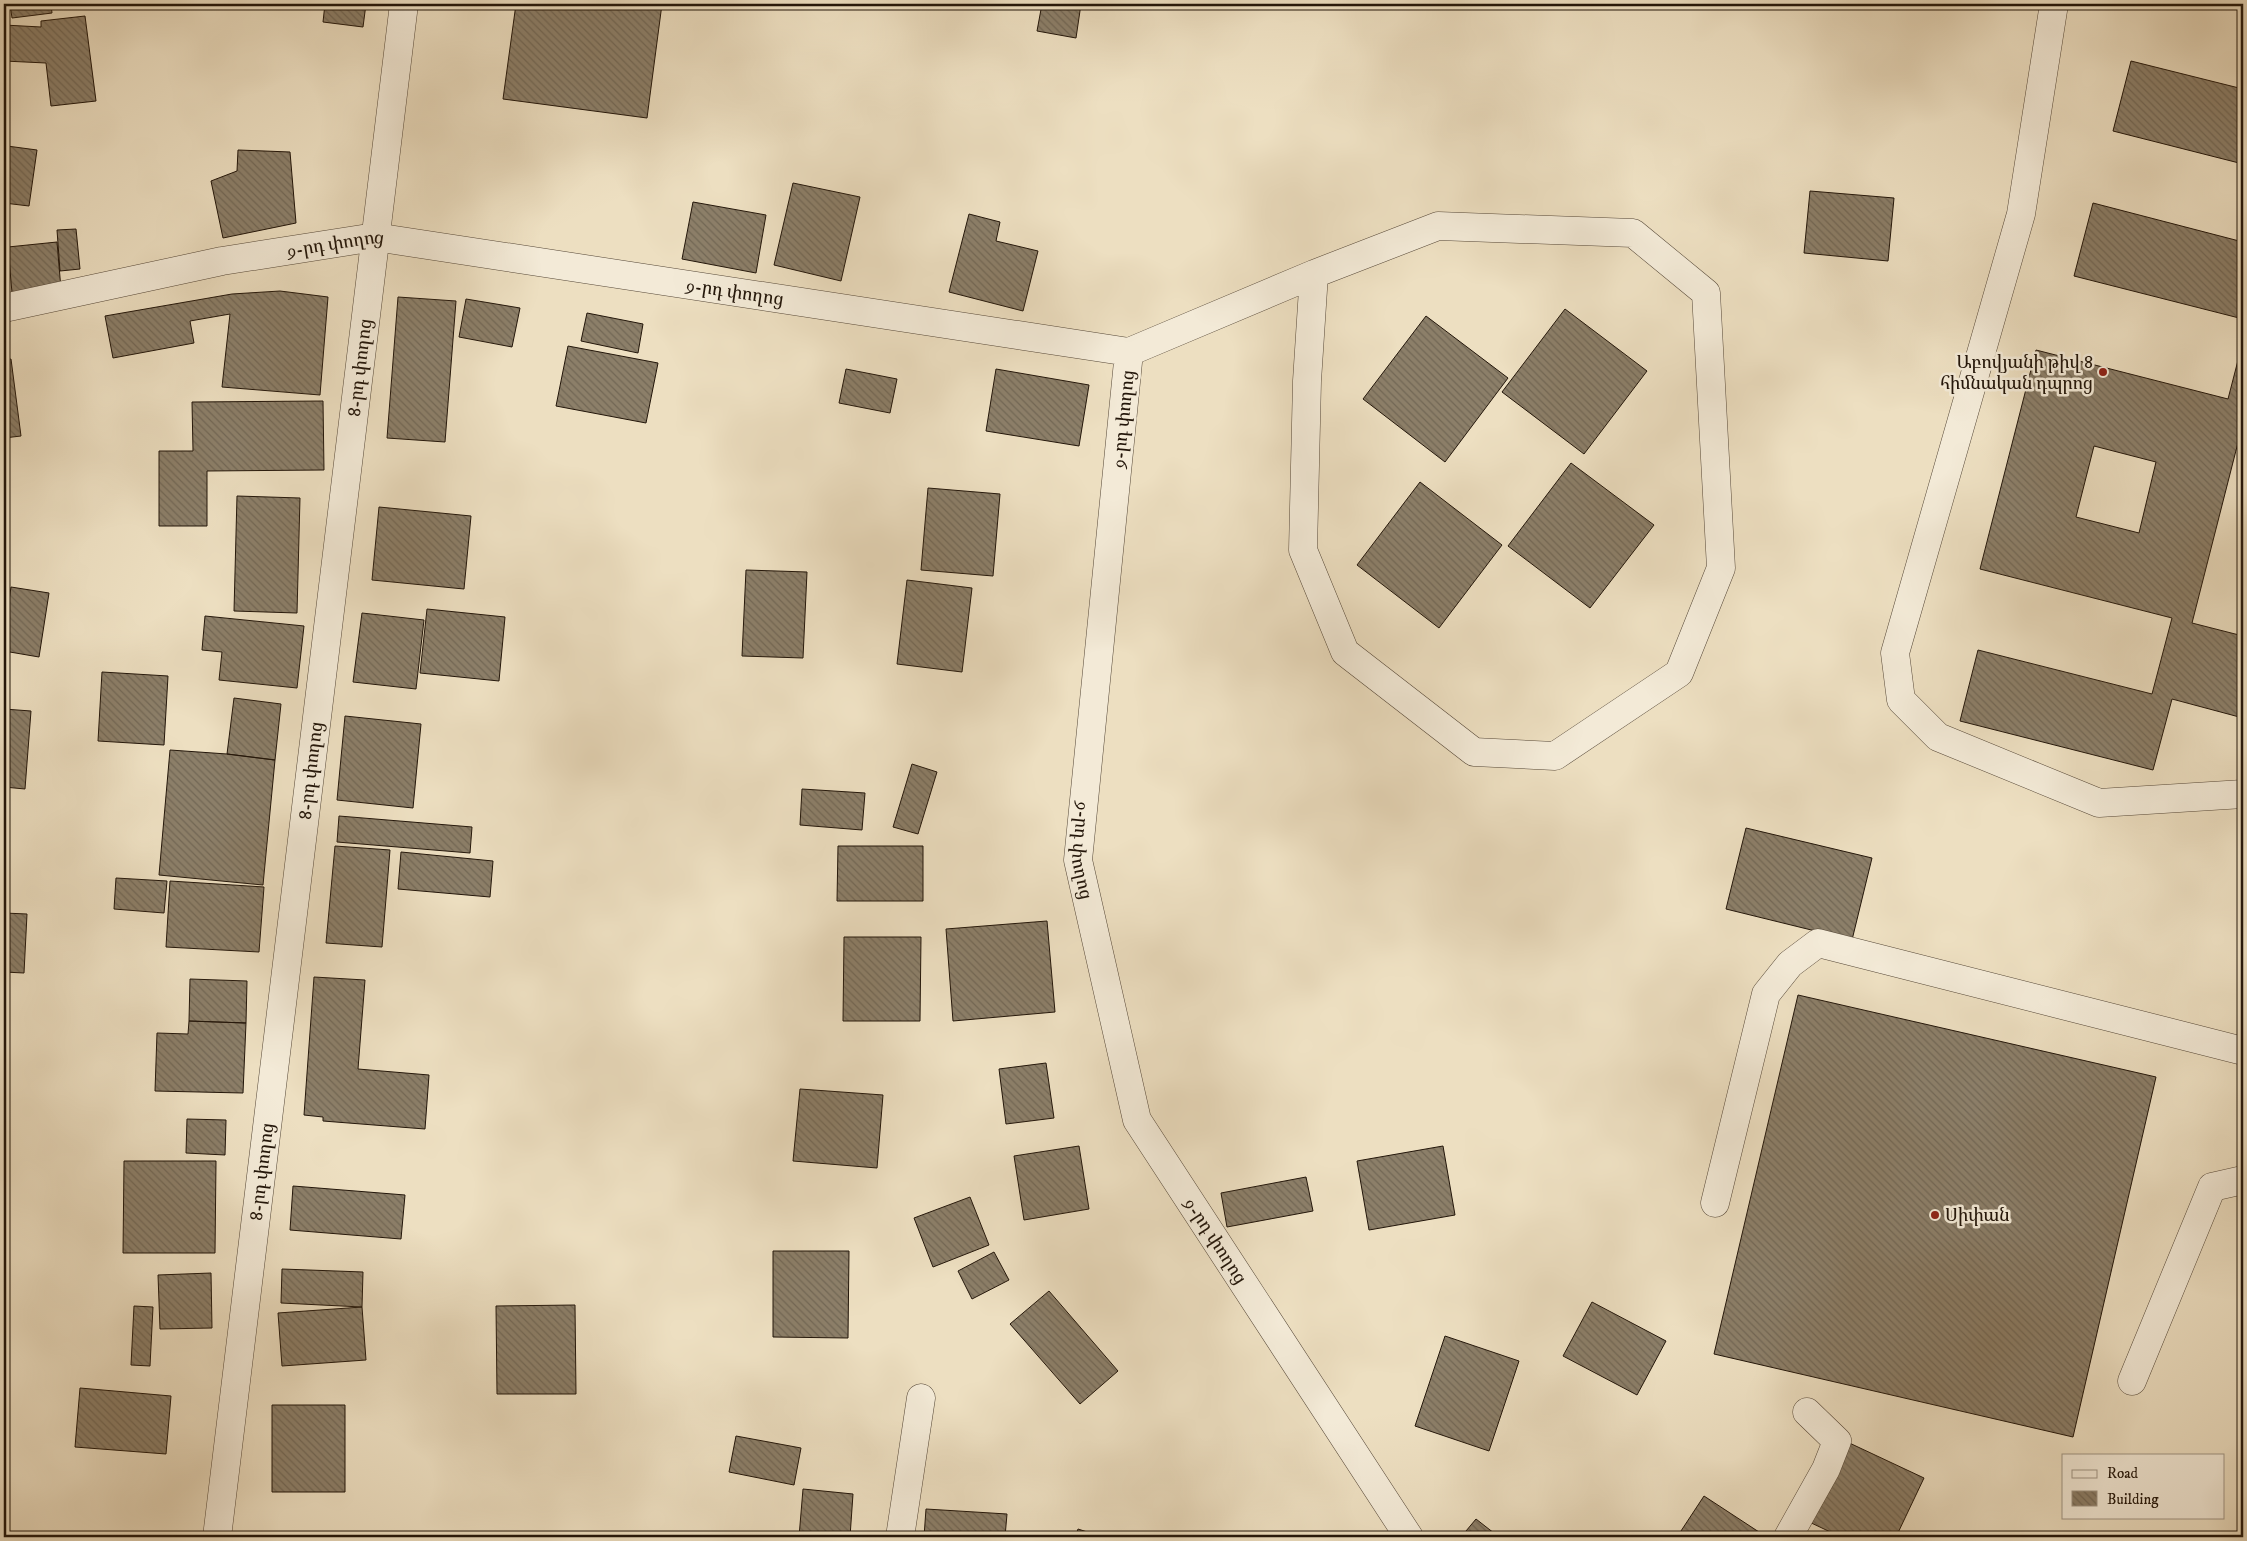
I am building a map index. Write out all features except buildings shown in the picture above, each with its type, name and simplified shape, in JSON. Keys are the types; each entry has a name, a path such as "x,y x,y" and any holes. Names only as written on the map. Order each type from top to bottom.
{"street":[{"name":"8-րդ փողոց","path":"216,1537 404,4"},
{"path":"2054,4 2021,214 1895,653 1902,700 1938,737 2099,803 2243,794"},
{"path":"1129,352 1314,274 1438,226 1633,233 1706,293 1721,568 1679,673 1555,756 1474,752 1345,652 1303,550 1307,381 1314,274"},
{"name":"9-րդ փողոց","path":"4,308 222,261 375,237 1129,352 1078,860 1137,1120 1409,1537"},
{"path":"1716,1203 1766,994 1790,964 1818,943 2243,1051"},
{"path":"2132,1381 2212,1187 2243,1178"},
{"path":"900,1537 921,1398"},
{"path":"1788,1537 1826,1469 1837,1441 1807,1412"}],"place":[{"name":"Աբովյանի թիվ 8 հիմնական դպրոց","path":"2103,372"},
{"name":"Սիփան","path":"1935,1215"}]}
